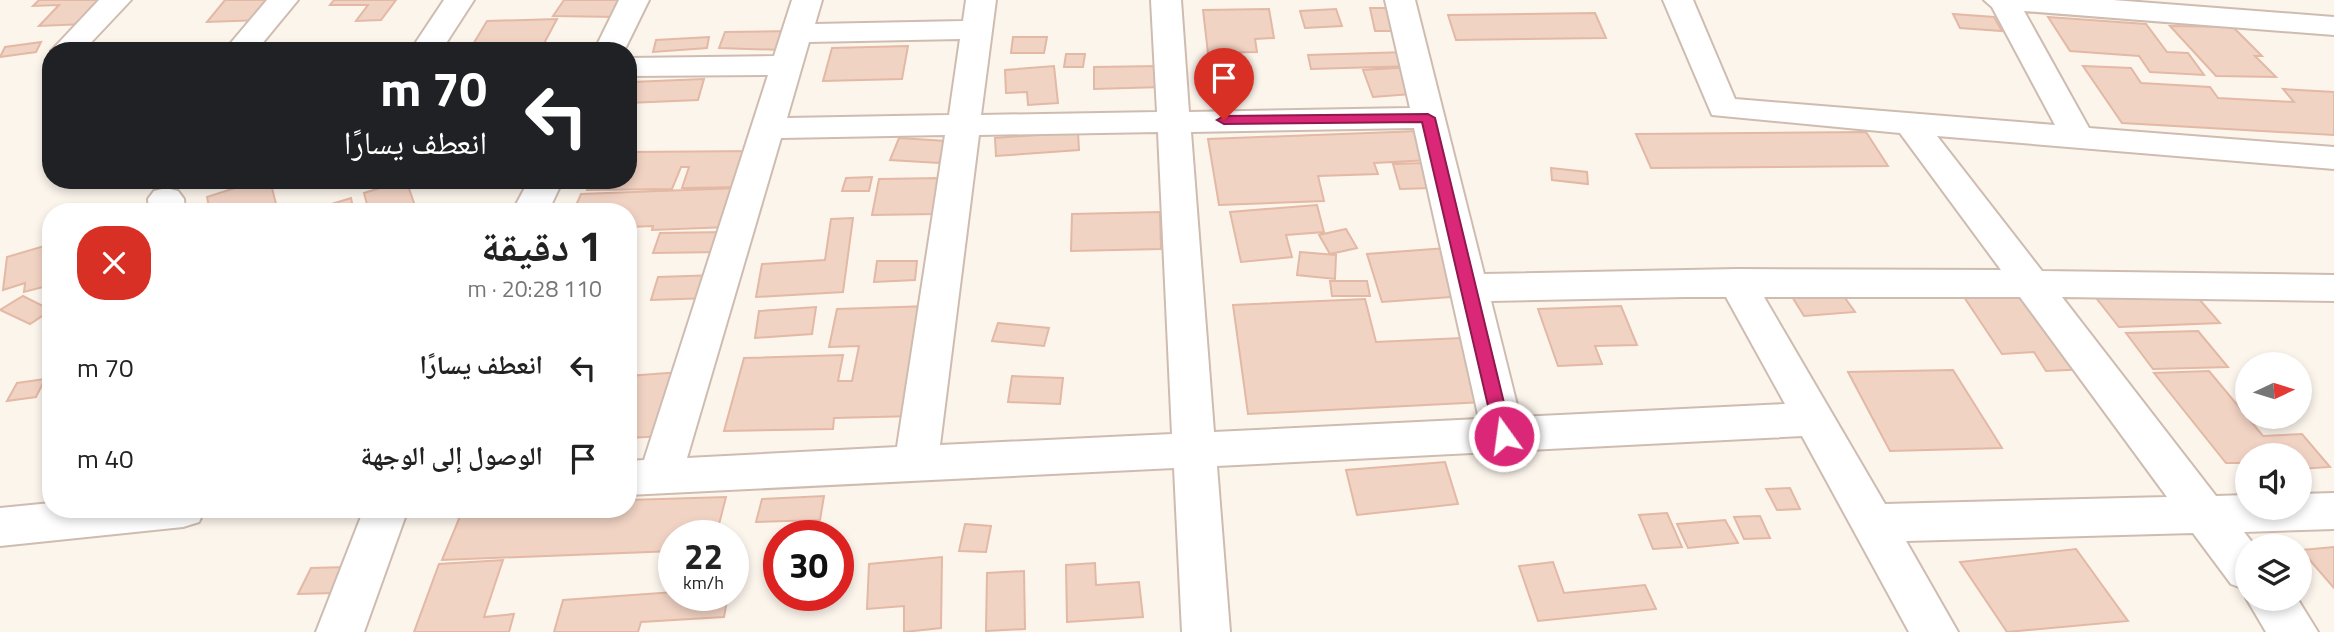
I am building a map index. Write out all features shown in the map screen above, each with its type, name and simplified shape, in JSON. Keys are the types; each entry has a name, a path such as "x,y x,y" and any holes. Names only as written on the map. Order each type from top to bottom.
{"street":[{"path":"75,42 116,0"},
{"path":"247,42 283,0"},
{"path":"431,42 459,0"},
{"path":"613,42 634,0"},
{"path":"1166,0 1206,632"},
{"path":"1400,0 1504,436"},
{"path":"1678,0 1723,108 2334,158"},
{"path":"2002,0 2078,137"},
{"path":"2002,0 2334,26"},
{"path":"637,65 797,32 979,15 916,464"},
{"path":"797,32 767,128 644,477 1814,419"},
{"path":"767,128 1428,118"},
{"path":"1910,123 2235,554"},
{"path":"1468,288 1737,282 2029,281 2334,288"},
{"path":"1737,282 1934,632"},
{"path":"1873,523 2334,511"},
{"path":"0,527 92,518"},
{"path":"340,632 383,518"},
{"path":"2279,611 2294,632"}],"building":[{"path":"39,0 107,0 86,24 39,26 59,5 33,6"},
{"path":"225,0 283,0 267,20 207,22"},
{"path":"334,0 396,0 381,20 356,21 368,5 330,5"},
{"path":"564,0 627,0 617,17 553,16"},
{"path":"1370,8 1397,8 1403,31 1375,31"},
{"path":"1269,9 1274,38 1255,39 1257,52 1208,53 1203,10"},
{"path":"1336,9 1342,26 1305,28 1300,11"},
{"path":"1595,13 1606,38 1456,40 1448,15"},
{"path":"1953,14 1994,17 2002,31 1960,28"},
{"path":"2048,17 2146,24 2167,52 2188,53 2204,75 2150,72 2139,56 2070,51"},
{"path":"557,19 545,42 474,42 487,21"},
{"path":"2170,26 2233,27 2262,56 2255,56 2276,77 2216,76"},
{"path":"790,31 784,50 719,48 725,32"},
{"path":"709,37 707,48 653,52 656,40"},
{"path":"1013,37 1047,37 1044,53 1011,53"},
{"path":"41,42 36,52 0,57 5,47"},
{"path":"908,46 902,79 823,81 832,48"},
{"path":"1407,52 1412,66 1311,69 1308,55"},
{"path":"1066,54 1085,54 1083,67 1064,67"},
{"path":"1054,66 1058,103 1028,105 1027,92 1006,93 1005,70"},
{"path":"1160,66 1162,87 1094,89 1094,67"},
{"path":"2083,66 2131,68 2141,83 2210,87 2218,98 2294,102 2283,89 2334,92 2334,135 2122,123"},
{"path":"1413,67 1424,93 1373,97 1363,70"},
{"path":"704,79 698,100 637,103 637,82"},
{"path":"1420,131 1430,160 1374,163 1378,174 1318,176 1324,201 1219,205 1208,139"},
{"path":"1078,132 1079,150 996,156 995,138"},
{"path":"1866,132 1888,166 1651,168 1636,134"},
{"path":"899,138 946,141 939,163 890,160"},
{"path":"759,151 747,187 682,188 689,167 681,167 672,189 587,190 637,189 637,152"},
{"path":"1425,163 1432,188 1400,189 1393,164"},
{"path":"1551,168 1587,172 1588,184 1552,180"},
{"path":"872,177 869,191 842,191 846,178"},
{"path":"942,178 938,214 872,215 879,179"},
{"path":"739,188 728,227 652,230 653,226 637,227 637,203 577,203 581,194"},
{"path":"232,189 272,189 276,203 208,203 207,197"},
{"path":"377,189 409,189 414,203 367,203 364,193"},
{"path":"351,198 352,203 335,203"},
{"path":"1317,205 1324,232 1286,235 1292,257 1241,262 1230,212"},
{"path":"1160,212 1161,249 1071,251 1072,214"},
{"path":"853,218 843,292 756,297 762,264 825,260 831,219"},
{"path":"1346,229 1357,248 1330,254 1319,235"},
{"path":"726,232 720,252 653,253 660,233"},
{"path":"42,247 42,287 24,292 25,283 3,290 7,257"},
{"path":"1460,247 1478,295 1382,302 1367,254"},
{"path":"1300,252 1336,255 1335,279 1297,275"},
{"path":"877,261 917,261 915,280 874,282"},
{"path":"717,275 710,298 651,300 658,277"},
{"path":"1330,281 1367,281 1370,296 1332,296"},
{"path":"2031,289 2090,369 2046,371 2034,352 2002,354 1960,291"},
{"path":"1840,291 1855,312 1804,316 1791,295"},
{"path":"2192,291 2220,323 2119,327 2093,294"},
{"path":"23,296 42,306 42,316 30,324 0,310"},
{"path":"1365,299 1376,342 1483,337 1503,401 1248,414 1233,305"},
{"path":"930,306 916,416 834,418 833,429 724,431 744,358 843,355 838,381 852,381 859,346 829,347 837,309"},
{"path":"1621,306 1637,345 1595,346 1602,364 1558,366 1538,309"},
{"path":"816,307 812,334 755,338 759,311"},
{"path":"998,323 1049,328 1044,346 992,341"},
{"path":"2198,331 2228,367 2153,369 2126,333"},
{"path":"1953,370 2002,448 1890,451 1848,372"},
{"path":"2209,371 2235,402 2235,429 2257,429 2263,436 2302,434 2310,443 2235,443 2235,463 2226,463 2154,373"},
{"path":"680,372 665,436 637,438 637,375"},
{"path":"1012,376 1063,378 1060,404 1008,402"},
{"path":"42,379 36,397 7,401 17,383"},
{"path":"2312,446 2330,467 2312,468"},
{"path":"1445,462 1458,504 1357,515 1346,470"},
{"path":"1790,488 1800,509 1777,510 1766,489"},
{"path":"824,496 820,520 756,522 762,499"},
{"path":"726,497 720,520 658,520 658,552 442,560 459,518 637,518 637,500"},
{"path":"1667,513 1682,547 1653,549 1639,515"},
{"path":"1760,516 1770,538 1744,539 1734,517"},
{"path":"1725,520 1738,543 1688,548 1677,524"},
{"path":"965,524 991,526 986,552 959,551"},
{"path":"2334,547 2334,588 2312,563 2312,549"},
{"path":"2076,549 2128,621 2007,632 1960,562"},
{"path":"942,557 941,628 904,632 904,606 867,609 869,564"},
{"path":"503,560 484,617 514,614 509,632 414,632 439,564"},
{"path":"1553,562 1564,593 1645,585 1656,609 1538,621 1519,566"},
{"path":"1095,563 1096,585 1139,582 1143,617 1067,622 1066,565"},
{"path":"347,567 335,593 298,594 311,568"},
{"path":"1024,571 1025,629 986,631 987,573"},
{"path":"658,593 658,611 725,611 724,617 641,622 638,632 554,632 563,600"}],"route":[{"path":"1224,120 1428,118 1504,436"}]}
